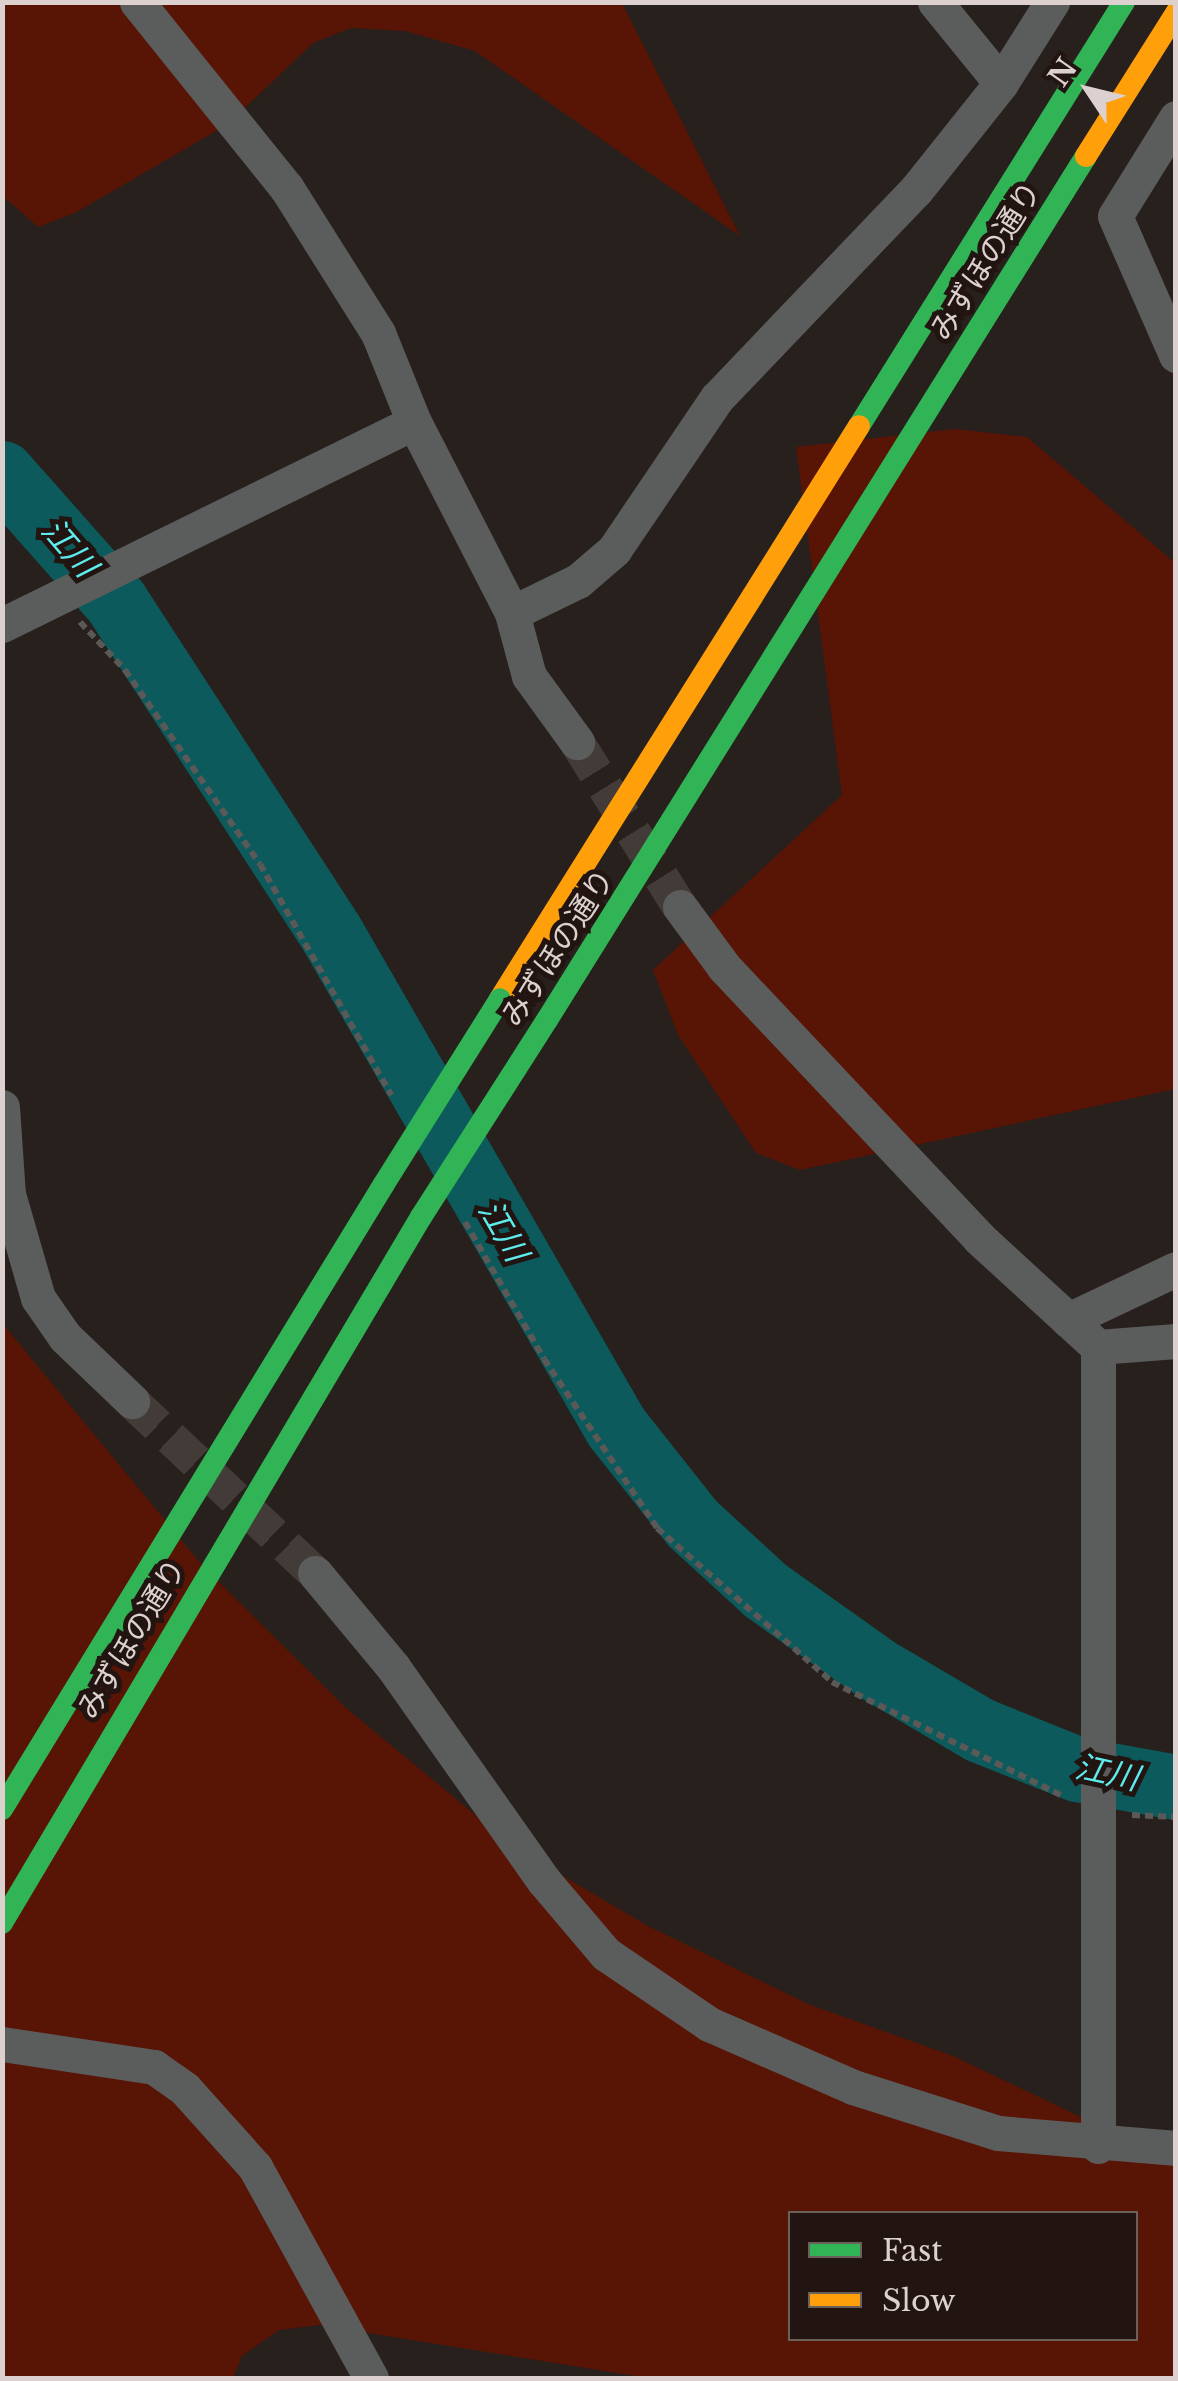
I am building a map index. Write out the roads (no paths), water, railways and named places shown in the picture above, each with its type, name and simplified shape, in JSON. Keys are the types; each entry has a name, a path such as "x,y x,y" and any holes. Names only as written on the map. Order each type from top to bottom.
{"street":[{"path":"137,2 286,187 378,333 414,422 512,613 530,676 577,742"},
{"path":"935,2 1000,84"},
{"path":"512,613 578,581 614,550 717,398 916,190 1000,84 1052,2"},
{"name":"みずほの通り","path":"2,1809 384,1184 1124,2"},
{"name":"みずほの通り","path":"2,1923 421,1217 1176,13"},
{"path":"1176,118 1116,216 1176,355"},
{"path":"2,625 414,422"},
{"path":"680,907 724,967 979,1238 1098,1347 1176,1341"},
{"path":"2,1107 8,1194 38,1298 65,1337 132,1401"},
{"path":"1068,1320 1176,1269"},
{"path":"1098,1347 1098,2146"},
{"path":"315,1573 393,1667 544,1881 606,1954 709,2024 853,2087 998,2133 1098,2146 1176,2148"},
{"path":"2,2044 154,2067 185,2089 255,2166 371,2378"}],"waterway":[{"name":"江川","path":"2,473 116,602 331,933 616,1427 692,1523 765,1590 876,1669 980,1730 1077,1769 1176,1787"}],"tunnel":[{"path":"577,742 680,907"},
{"path":"132,1401 315,1573"}]}
